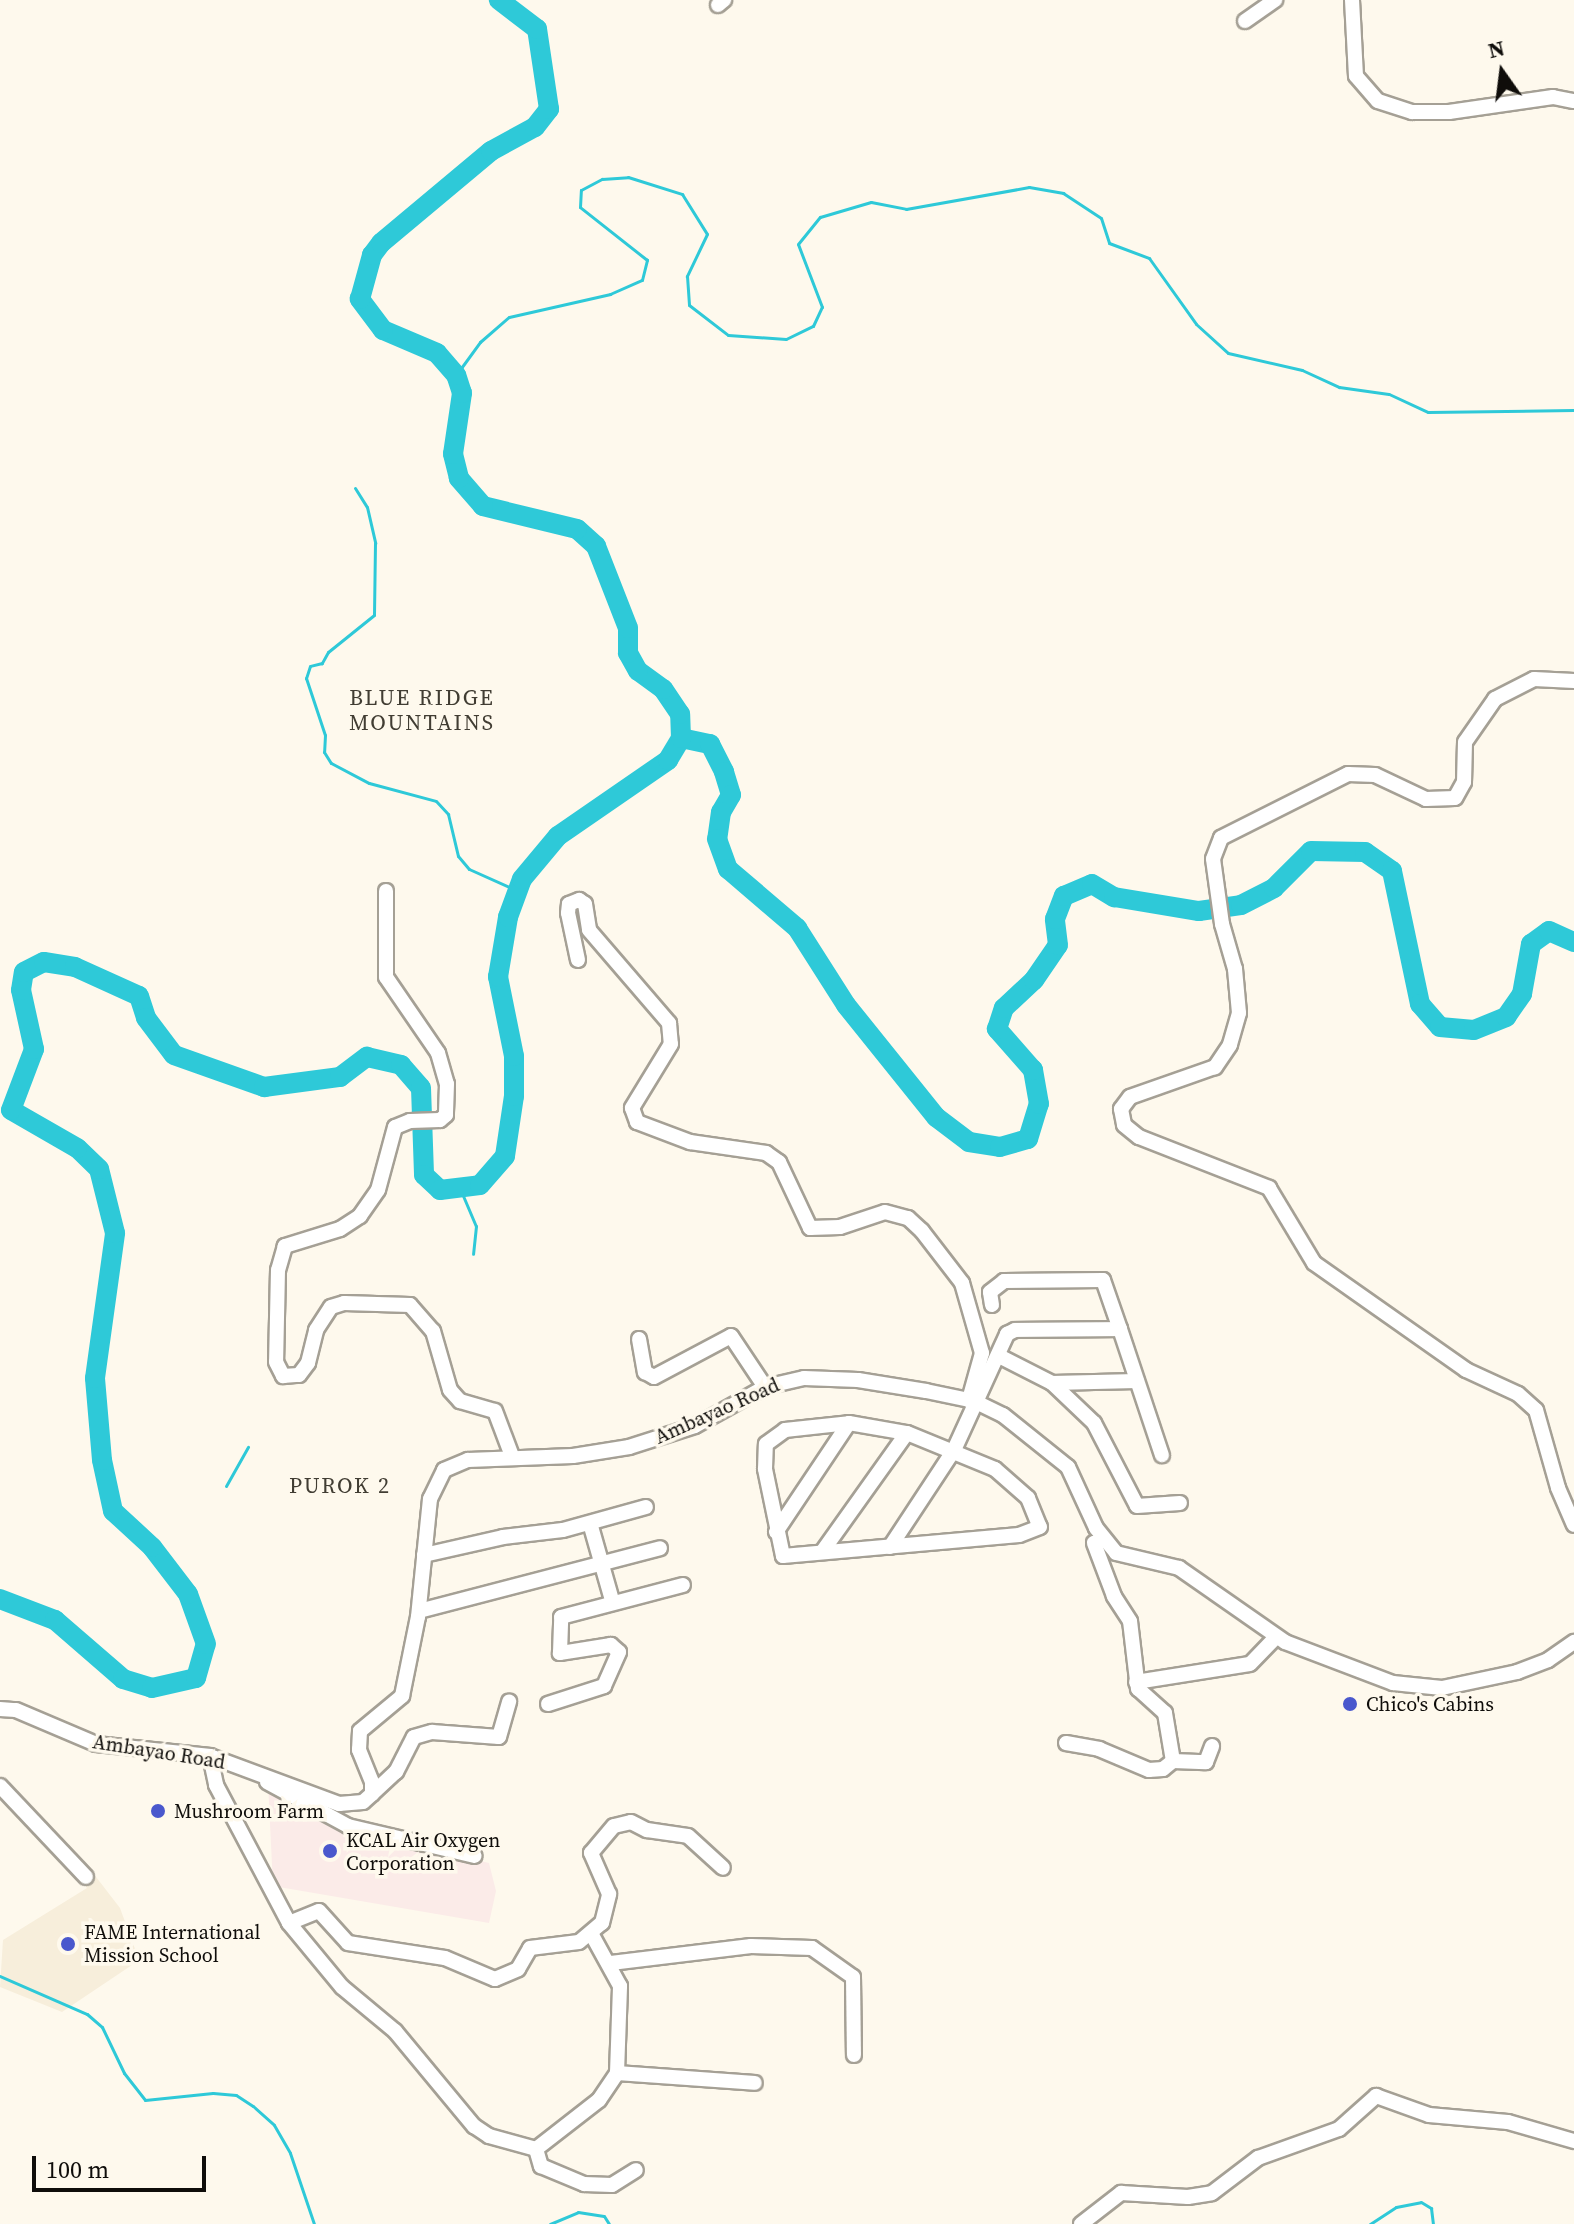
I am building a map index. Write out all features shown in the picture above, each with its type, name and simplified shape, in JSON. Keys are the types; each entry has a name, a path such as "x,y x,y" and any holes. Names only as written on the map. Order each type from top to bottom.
{"street":[{"path":"1245,21 1275,0"},
{"path":"1352,0 1356,76 1378,101 1424,112 1553,97 1574,101"},
{"path":"1574,681 1534,679 1495,699 1465,742 1464,782 1455,798 1426,799 1375,775 1338,778 1221,838 1213,852 1222,924 1238,998 1230,1045 1215,1067 1130,1097 1121,1109 1124,1125 1139,1137 1269,1188 1314,1263 1466,1370 1518,1394 1536,1410 1558,1488 1574,1525"},
{"path":"386,891 386,977 429,1036 447,1084 446,1115 410,1121 390,1136 378,1190 360,1216 340,1229 294,1239 280,1254 276,1362 283,1376 299,1375 331,1307 344,1303 410,1305 433,1331 450,1390 460,1401 495,1411 512,1456"},
{"path":"578,960 568,913 575,900 585,904 593,935 669,1023 671,1044 632,1108 637,1122 690,1142 766,1153 784,1171 810,1228 840,1227 885,1212 908,1218 922,1231 962,1283 982,1353 981,1371 954,1450 890,1547"},
{"path":"992,1305 990,1292 1004,1281 1103,1280 1162,1455"},
{"path":"972,1400 999,1356 1007,1334 1015,1330 1120,1329"},
{"path":"639,1339 645,1372 654,1377 731,1336 765,1387"},
{"path":"999,1356 1052,1383 1094,1423 1137,1506 1180,1503"},
{"name":"Ambayao Road","path":"0,1709 16,1710 96,1744 210,1756 350,1807 372,1794 359,1750 360,1731 402,1696 419,1611 430,1499 444,1470 468,1460 573,1456 629,1447 695,1426 765,1387 804,1378 858,1380 972,1400 1031,1434 1068,1467 1096,1528 1116,1553 1179,1568 1276,1637 1393,1683 1442,1688 1536,1667 1574,1642"},
{"path":"1052,1383 1137,1381"},
{"path":"776,1532 849,1423"},
{"path":"849,1423 907,1433 954,1450 1014,1483 1037,1510 1040,1527 1019,1535 822,1552 787,1558 778,1547 766,1444 785,1430 849,1423"},
{"path":"822,1552 907,1433"},
{"path":"424,1555 590,1523 646,1507"},
{"path":"590,1523 612,1600"},
{"path":"1094,1543 1114,1596 1130,1621 1136,1682 1143,1695 1165,1713 1173,1761"},
{"path":"419,1611 660,1548"},
{"path":"548,1704 599,1689 607,1681 616,1647 560,1653 558,1621 565,1614 683,1585"},
{"path":"1136,1682 1250,1664 1276,1637"},
{"path":"372,1794 396,1772 414,1737 432,1732 502,1735 509,1701"},
{"path":"1066,1743 1099,1749 1149,1770 1163,1769 1173,1761 1206,1762 1212,1746"},
{"path":"210,1756 216,1785 289,1923 342,1987 395,2031 474,2126 489,2136 536,2149"},
{"path":"262,1774 267,1783 348,1826 475,1856"},
{"path":"0,1786 86,1877"},
{"path":"289,1923 319,1911 348,1943 445,1958 495,1979 518,1969 530,1948 568,1945 592,1935 602,1923 609,1894 591,1853 614,1826 631,1822 647,1830 688,1836 723,1868"},
{"path":"536,2149 599,2100 617,2073 622,1998 611,1963 592,1935"},
{"path":"611,1963 751,1946 812,1948 853,1977 854,2055"},
{"path":"617,2073 755,2083"},
{"path":"1081,2224 1121,2193 1212,2193 1258,2158 1339,2129 1376,2096 1429,2115 1508,2122 1574,2141"},
{"path":"536,2149 541,2166 584,2184 612,2185 636,2170"}],"shaded area":[{"path":"268,1782 336,1826 489,1863 496,1891 489,1923 273,1886"},
{"name":"FAME International Mission School","path":"93,1873 120,1908 135,1949 132,1965 62,2012 0,1987 3,1940 87,1888 81,1880"}],"waterway":[{"path":"0,1599 55,1620 123,1679 152,1688 196,1678 206,1644 188,1594 152,1547 113,1511 102,1460 95,1378 115,1233 99,1169 77,1148 11,1110 34,1049 21,990 24,972 44,962 75,967 139,996 146,1018 174,1055 264,1087 340,1077 367,1057 401,1065 421,1088 424,1175 440,1190 480,1185 505,1156 514,1096 514,1056 498,977 508,917 522,879 558,836 668,760 681,738 680,714 663,689 638,671 628,653 628,628 596,546 577,529 483,506 459,478 453,454 462,393 456,375 437,353 383,330 360,299 372,255 381,243 491,151 535,127 549,109 537,29 499,0"},
{"path":"456,375 480,342 509,317 610,294 642,280 647,260 580,207 581,190 602,179 628,177 682,194 707,234 687,276 689,305 728,335 786,339 813,326 822,307 798,244 820,217 871,202 906,209 1029,187 1063,193 1101,218 1109,243 1149,258 1196,324 1228,353 1302,370 1339,387 1389,394 1428,412 1574,410"},
{"path":"355,488 367,507 375,543 374,615 328,652 322,663 310,666 306,678 325,735 324,752 331,763 369,783 436,801 448,814 458,856 469,869 518,891"},
{"path":"681,738 710,744 724,772 731,795 721,812 717,839 728,869 797,928 846,1005 936,1117 969,1142 1000,1147 1028,1139 1039,1104 1033,1070 997,1029 1004,1008 1034,980 1058,945 1055,919 1064,896 1092,884 1114,897 1199,911 1241,905 1274,888 1311,851 1365,852 1392,871 1420,1004 1440,1027 1474,1030 1506,1017 1522,994 1531,944 1549,931 1574,942"},
{"path":"461,1191 476,1226 473,1254"},
{"path":"226,1486 248,1447"},
{"path":"0,1976 87,2014 102,2027 124,2073 145,2100 213,2093 236,2095 253,2106 274,2125 290,2153 314,2224"},
{"path":"1370,2224 1396,2207 1421,2202 1431,2208 1433,2224"},
{"path":"550,2224 578,2212 604,2216 609,2224"}],"place":[{"name":"Chico's Cabins","path":"1350,1704"},
{"name":"Mushroom Farm","path":"158,1811"},
{"name":"KCAL Air Oxygen Corporation","path":"330,1851"},
{"name":"FAME International Mission School","path":"68,1944"}],"district":[{"name":"BLUE RIDGE MOUNTAINS","path":"422,710"},
{"name":"PUROK 2","path":"340,1486"}]}
